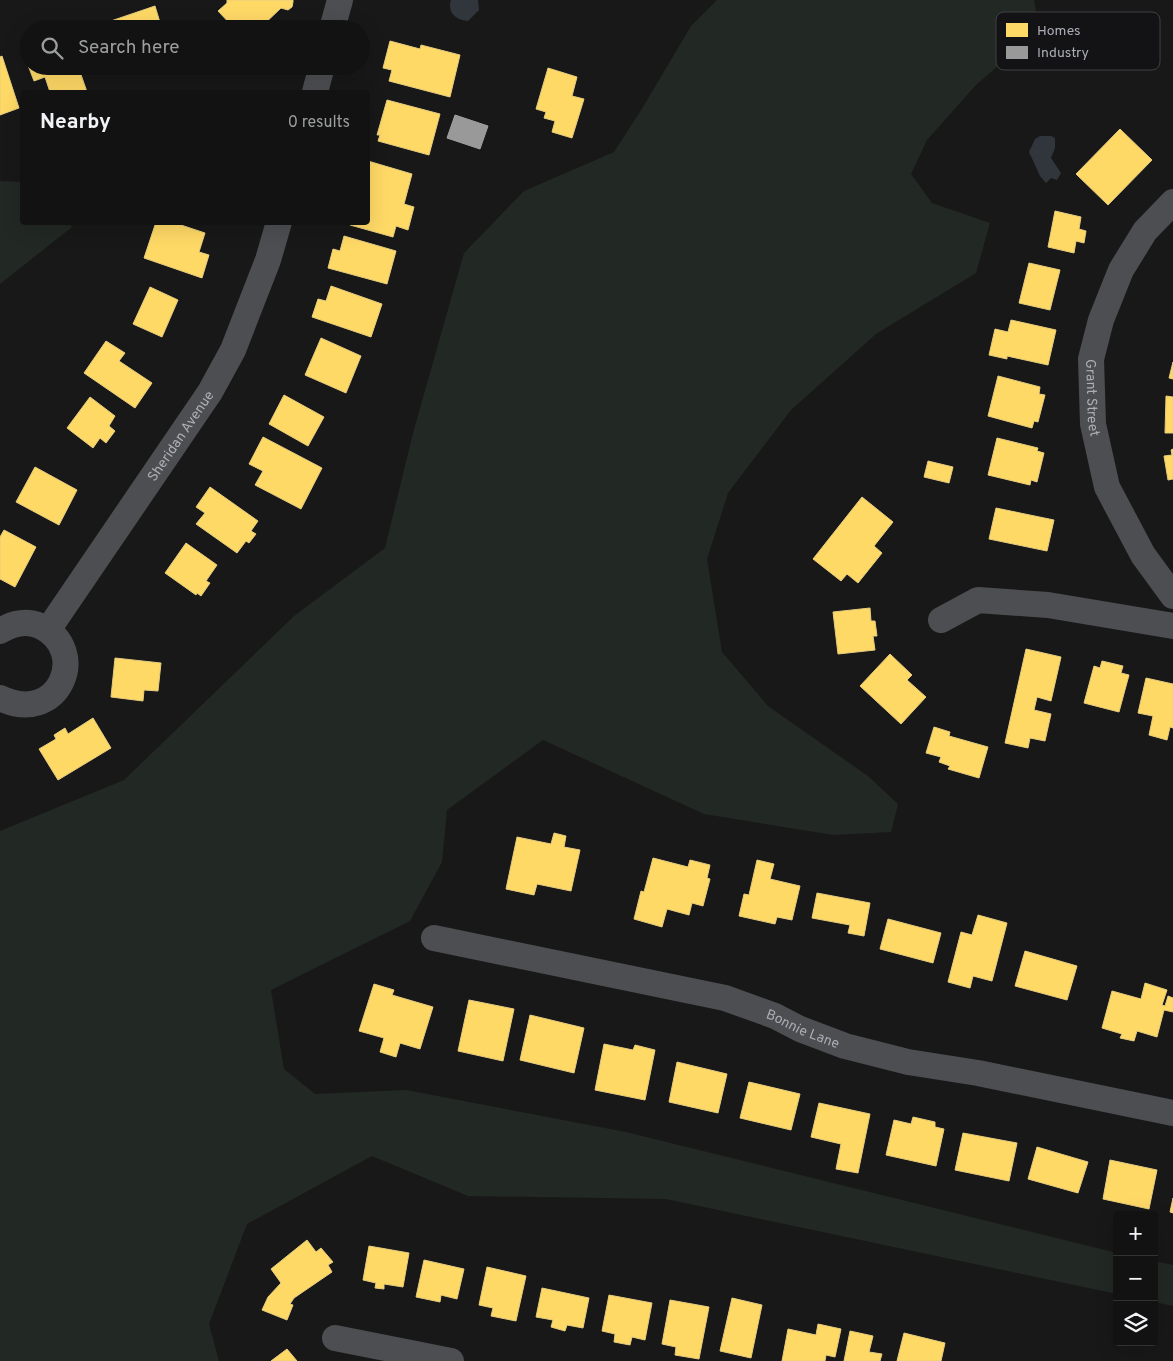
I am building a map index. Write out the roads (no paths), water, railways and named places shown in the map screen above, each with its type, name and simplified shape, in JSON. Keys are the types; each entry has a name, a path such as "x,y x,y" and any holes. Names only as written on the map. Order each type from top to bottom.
{"street":[{"path":"334,20 340,0"},
{"path":"315,90 319,75"},
{"name":"Grant Street","path":"1173,202 1145,231 1121,270 1101,320 1091,359 1093,424 1107,487 1143,555 1173,596"},
{"name":"Sheridan Avenue","path":"48,630 210,392 233,350 268,260 277,225"},
{"path":"941,620 978,600 1048,605 1173,626"},
{"path":"0,631 10,625 22,623 36,624 48,630 62,647 65,660 65,672 60,685 46,699 26,706 12,704 0,698"},
{"name":"Bonnie Lane","path":"434,938 725,998 761,1010 800,1029 845,1046 908,1062 998,1077 1173,1113"},
{"path":"335,1338 451,1361"}]}
